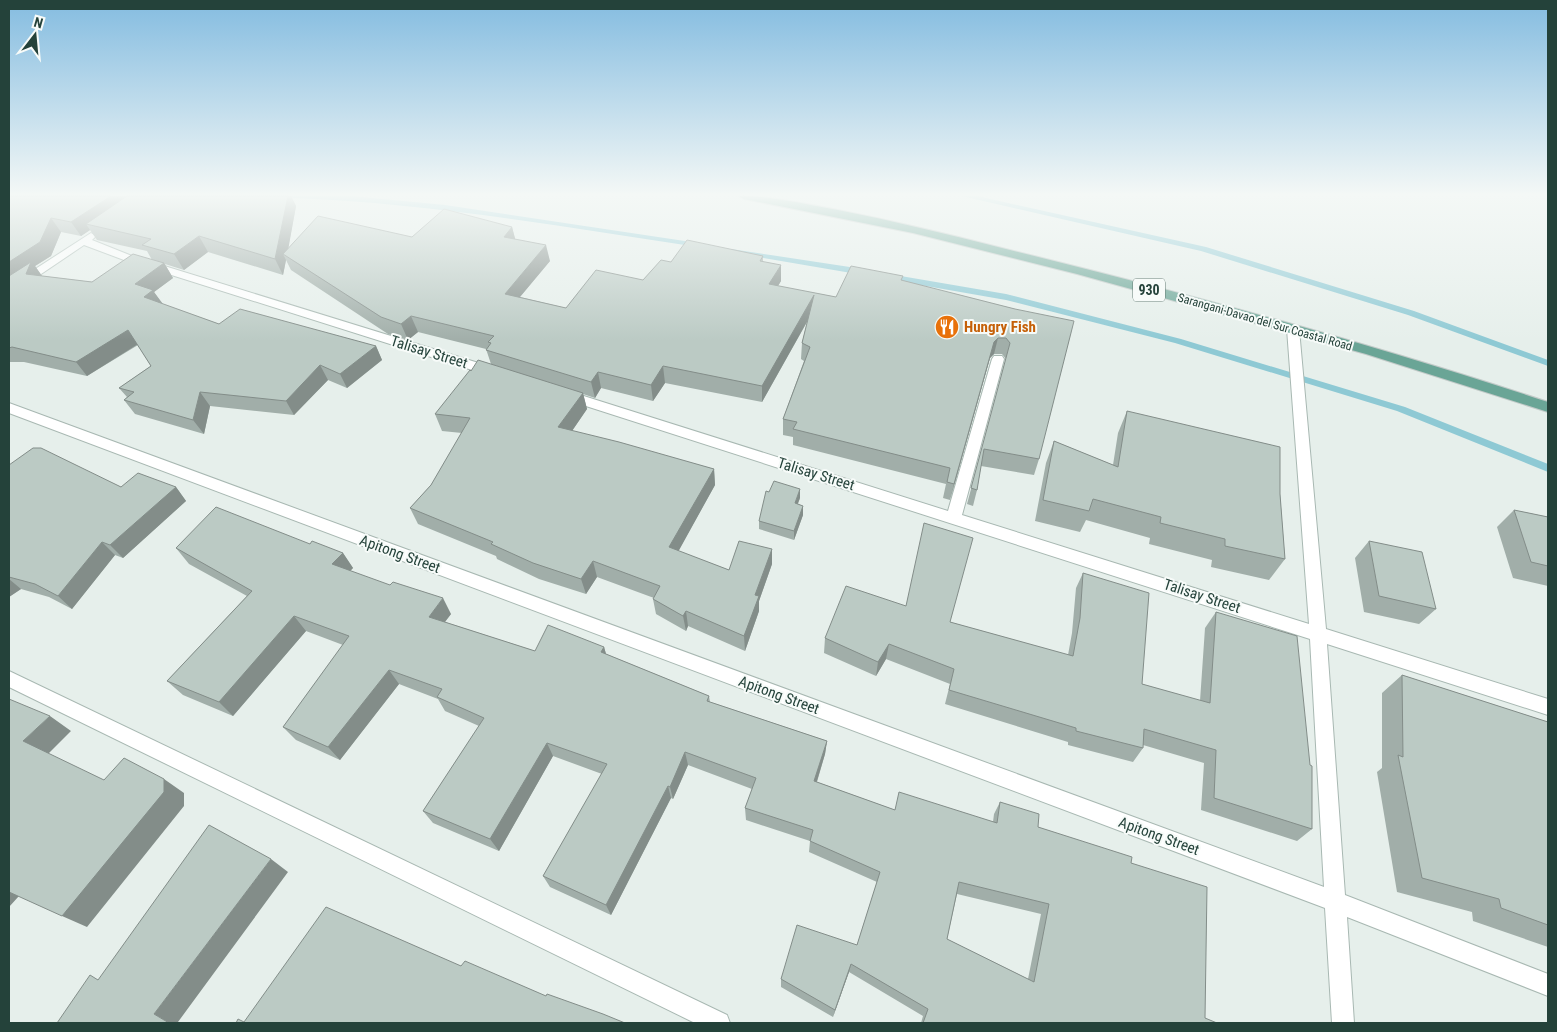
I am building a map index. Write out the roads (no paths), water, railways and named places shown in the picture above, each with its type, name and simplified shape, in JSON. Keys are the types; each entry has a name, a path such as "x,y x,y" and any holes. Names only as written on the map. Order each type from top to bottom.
{"main road":[{"name":"Sarangani-Davao del Sur Coastal Road","path":"970,244 1067,267 1293,329 1548,407"}],"street":[{"path":"9,291 78,244"},
{"name":"Talisay Street","path":"91,244 128,258 508,377"},
{"path":"1293,329 1318,632 1343,1023"},
{"path":"954,517 998,359"},
{"name":"Talisay Street","path":"556,392 1318,632 1548,707"},
{"name":"Apitong Street","path":"9,408 1336,902 1548,985"},
{"path":"9,680 719,1023"}],"waterway":[{"path":"693,244 698,245"},
{"path":"1181,244 1203,249 1411,313 1548,363"},
{"path":"734,251 863,272"},
{"path":"889,277 1006,297 1178,341 1401,409 1548,468"}],"place":[{"name":"Hungry Fish","path":"947,327"}]}
